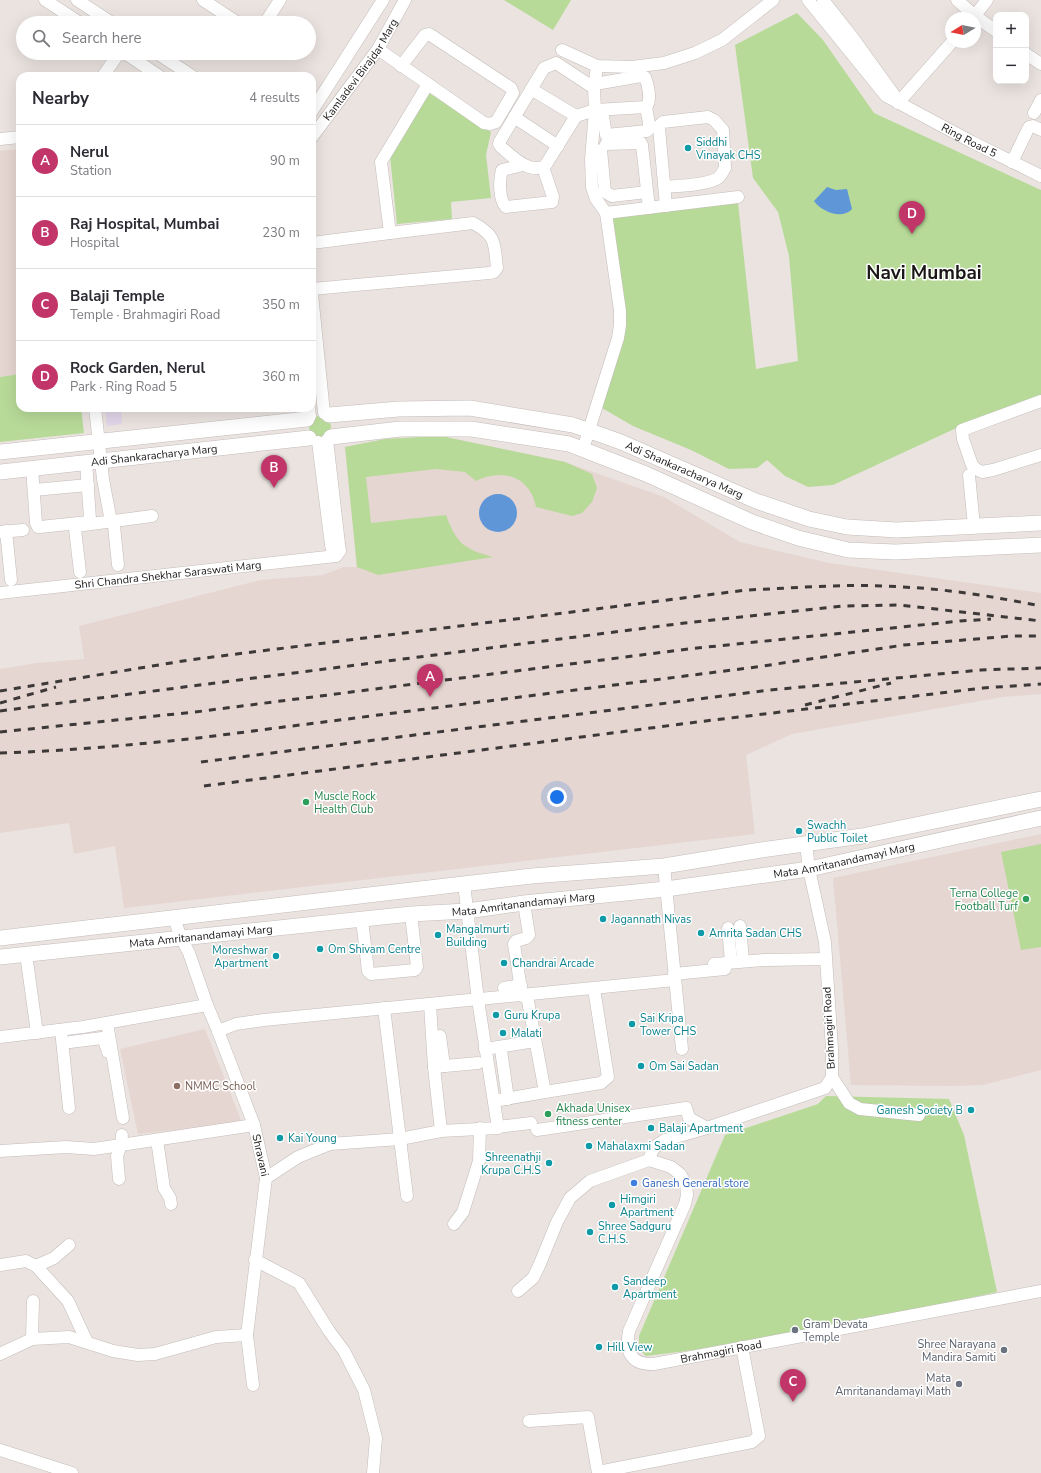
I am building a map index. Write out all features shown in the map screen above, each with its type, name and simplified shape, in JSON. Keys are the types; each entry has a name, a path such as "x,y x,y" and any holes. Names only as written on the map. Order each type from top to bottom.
{"main road":[{"name":"Adi Shankaracharya Marg","path":"0,452 316,414 399,409 470,408 573,424 589,429 756,501 809,519 847,527 897,530 1041,523"},
{"path":"316,414 334,424 335,428 321,439 305,429 316,414"},
{"name":"Adi Shankaracharya Marg","path":"0,472 321,439 400,429 471,429 570,444 646,474 752,522 798,538 848,550 896,552 1041,545"},
{"name":"Mata Amritanandamayi Marg","path":"0,938 532,876 664,866 761,850 862,836 1041,799"},
{"name":"Mata Amritanandamayi Marg","path":"0,956 410,914 467,911 524,903 666,889 809,869 1041,818"}],"street":[{"path":"45,0 69,16"},
{"path":"77,0 101,16"},
{"path":"203,0 227,16"},
{"path":"270,16 280,0"},
{"name":"Kamladevi Birajdar Marg","path":"316,105 383,0"},
{"name":"Kamladevi Birajdar Marg","path":"316,132 378,49 405,0"},
{"path":"562,50 597,66 632,66 664,63 695,53 722,40 773,0"},
{"name":"Ring Road 5","path":"808,0 866,64"},
{"name":"Ring Road 5","path":"823,0 886,96 972,142 1041,176"},
{"path":"957,0 969,12"},
{"path":"978,12 988,0"},
{"path":"981,21 993,29"},
{"path":"378,49 402,66 484,123 490,124 496,122 513,93 511,88 430,34 425,36 402,66"},
{"path":"898,103 947,48"},
{"path":"1029,56 1041,64"},
{"path":"106,72 114,60"},
{"path":"135,60 153,72"},
{"path":"168,60 186,72"},
{"path":"597,66 594,86 598,110 606,135 609,136 646,131 649,129 646,107 649,104 649,99 644,77 641,76 594,86 556,63 544,68 499,144 501,147 523,165 533,168 541,168 545,166 576,116 598,110 646,107"},
{"path":"390,234 381,162 428,84"},
{"path":"531,89 576,116"},
{"path":"1034,113 1041,100"},
{"path":"582,449 618,338 620,325 620,311 606,213 596,199 592,187 591,160 598,110"},
{"path":"664,187 700,183 717,179 720,176 725,168 723,130 714,120 708,117 663,122 660,124 659,128 664,187 666,206"},
{"path":"514,118 558,146"},
{"path":"1012,162 1029,127 1033,126 1041,130"},
{"path":"0,139 16,137"},
{"path":"647,192 612,196 606,192 604,147 641,143 649,208"},
{"path":"718,157 720,176"},
{"path":"523,165 502,170 500,176 500,186 506,207 552,202 553,197 543,167"},
{"path":"606,213 738,197"},
{"path":"316,242 473,224 482,228 494,240 497,268 494,272 489,273 316,289"},
{"path":"1040,404 964,428 962,430 963,439 972,465 982,472 1041,455"},
{"path":"95,412 101,461 111,522 114,526 118,565"},
{"name":"Shri Chandra Shekhar Saraswati Marg","path":"0,594 336,556 340,550 340,544 321,439"},
{"path":"32,468 36,523 40,528 88,522 90,520 86,462"},
{"path":"969,475 974,526"},
{"path":"34,490 88,485"},
{"path":"80,572 74,529 76,526 152,516"},
{"path":"11,580 3,532 23,530"},
{"name":"Brahmagiri Road","path":"806,844 809,869 825,942 832,1049 832,1078 824,1088 661,1142 652,1151 649,1160 671,1167 680,1174 686,1184 687,1195 685,1204 629,1331 627,1340 628,1350 634,1359 642,1364 654,1364 1041,1291"},
{"path":"664,866 682,1049"},
{"path":"464,884 478,1000 497,1127"},
{"path":"524,903 530,935 516,941 514,944 545,1092"},
{"path":"362,920 368,971 371,974 415,970 417,967 410,914"},
{"name":"Shravani","path":"174,918 180,938 189,953 207,1005 254,1125 266,1178 247,1335 253,1385"},
{"path":"734,927 737,962"},
{"path":"26,954 37,1030"},
{"path":"714,964 765,960 825,959"},
{"path":"218,1031 236,1024 264,1020 478,1000 523,992 594,989 675,977 767,966"},
{"path":"504,988 523,992"},
{"path":"494,1102 601,1083 608,1077 594,989"},
{"path":"430,1004 439,1067"},
{"path":"0,1033 61,1030 207,1005"},
{"path":"384,1008 407,1196"},
{"path":"108,1023 107,1040 114,1061 123,1118"},
{"path":"0,1037 37,1030"},
{"path":"61,1030 69,1108"},
{"path":"440,1036 439,1067 441,1131"},
{"path":"70,1042 102,1038 107,1040"},
{"path":"485,1049 535,1041"},
{"path":"501,1050 508,1099"},
{"path":"439,1067 478,1063"},
{"path":"832,1078 849,1103 860,1109 919,1115"},
{"path":"494,1102 525,1099"},
{"path":"266,1178 298,1157 330,1144 400,1138 441,1131 534,1126 686,1108 689,1118 707,1128"},
{"path":"0,1152 66,1147 94,1149 121,1140 157,1140 254,1125"},
{"path":"454,1224 463,1212 479,1161 480,1128"},
{"path":"119,1179 118,1156 121,1140"},
{"path":"157,1140 164,1188 170,1198 171,1204"},
{"path":"518,1291 533,1278 540,1266 557,1222 570,1198 590,1181 649,1160"},
{"path":"36,1266 54,1258 69,1245"},
{"path":"256,1260 299,1282 329,1331 344,1351 364,1390 376,1438 373,1473"},
{"path":"0,1266 26,1261 36,1266 68,1301 87,1342"},
{"path":"32,1339 33,1301"},
{"path":"0,1354 32,1339 69,1337 114,1351 138,1355 155,1354 216,1337 247,1335"},
{"path":"529,1421 588,1417 598,1472 752,1442 759,1436 742,1347"},
{"path":"0,1450 72,1473"}],"shaded area":[{"path":"16,149 16,375 0,377 0,151"},
{"path":"105,412 121,412 122,424 107,426"},
{"path":"441,436 565,462 664,497 740,542 829,563 1041,593 1041,694 1003,697 792,734 746,755 755,834 124,908 115,846 74,854 69,823 0,833 0,669 37,663 84,659 79,626 261,580 323,575 344,567 357,567 345,447 385,439"},
{"path":"1041,834 1041,1070 983,1085 851,1085 833,878"},
{"name":"NMMC School","path":"205,1029 242,1123 138,1134 120,1049"}],"green space":[{"path":"504,0 571,0 553,30"},
{"path":"797,13 823,40 874,113 1041,190 1041,396 963,425 833,485 808,487 785,476 767,460 757,468 729,469 691,450 633,426 602,408 626,329 625,310 612,218 738,203 756,369 798,361 789,256 778,212 753,178 735,45"},
{"path":"429,93 491,132 486,155 491,198 451,202 452,219 397,224 390,156"},
{"path":"16,375 16,412 81,412 84,433 0,442 0,377"},
{"path":"320,416 328,419 331,427 328,435 320,438 312,435 309,427 312,419"},
{"path":"441,436 565,462 592,474 597,488 592,502 582,513 572,516 536,507 533,496 528,488 514,478 505,475 486,477 476,481 465,472 436,469 366,477 371,523 446,515 454,533 463,544 468,548 493,557 378,575 357,567 345,447 385,439"},
{"name":"Terna College Football Turf","path":"1041,844 1041,947 1021,950 1001,852"},
{"path":"826,1096 949,1099 964,1135 997,1292 791,1338 646,1356 639,1349 639,1336 725,1135 818,1104"}],"water":[{"path":"827,187 836,190 847,189 852,209 843,214 838,214 827,211 818,205 814,201"},
{"path":"494,494 502,494 512,499 516,506 516,520 512,527 502,532 494,532 484,527 482,524 479,517 479,509 484,499 487,497"}],"railway":[{"path":"0,691 189,660 747,590 824,586 883,586 920,588 989,597 1041,606"},
{"path":"0,711 685,623 842,606 900,605 1041,621"},
{"path":"0,732 195,712 688,649 991,619"},
{"path":"0,753 50,751 198,738 756,667 904,645 1012,636 1041,636"},
{"path":"201,762 770,690 981,670 1041,668"},
{"path":"805,705 891,683"},
{"path":"204,786 697,722 983,688 1041,684"},
{"path":"0,703 56,687"}],"place":[{"name":"Siddhi Vinayak CHS","path":"688,148"},
{"name":"Rock Garden, Nerul","path":"912,234"},
{"name":"Raj Hospital, Mumbai","path":"274,488"},
{"name":"Nerul","path":"430,697"},
{"name":"Muscle Rock Health Club","path":"306,802"},
{"name":"Swachh Public Toilet","path":"799,831"},
{"name":"Terna College Football Turf","path":"1026,899"},
{"name":"Jagannath Nivas","path":"603,919"},
{"name":"Amrita Sadan CHS","path":"701,933"},
{"name":"Mangalmurti Building","path":"438,935"},
{"name":"Om Shivam Centre","path":"320,949"},
{"name":"Moreshwar Apartment","path":"276,956"},
{"name":"Chandrai Arcade","path":"504,963"},
{"name":"Guru Krupa","path":"496,1015"},
{"name":"Sai Kripa Tower CHS","path":"632,1024"},
{"name":"Malati","path":"503,1033"},
{"name":"Om Sai Sadan","path":"641,1066"},
{"name":"NMMC School","path":"177,1086"},
{"name":"Ganesh Society B","path":"971,1110"},
{"name":"Akhada Unisex fitness center","path":"548,1114"},
{"name":"Balaji Apartment","path":"651,1128"},
{"name":"Kai Young","path":"280,1138"},
{"name":"Mahalaxmi Sadan","path":"589,1146"},
{"name":"Shreenathji Krupa C.H.S","path":"549,1163"},
{"name":"Ganesh General store","path":"634,1183"},
{"name":"Himgiri Apartment","path":"612,1205"},
{"name":"Shree Sadguru C.H.S.","path":"590,1232"},
{"name":"Sandeep Apartment","path":"615,1287"},
{"name":"Gram Devata Temple","path":"795,1330"},
{"name":"Hill View","path":"599,1347"},
{"name":"Shree Narayana Mandira Samiti","path":"1004,1350"},
{"name":"Mata Amritanandamayi Math","path":"959,1384"},
{"name":"Balaji Temple","path":"793,1402"}],"district":[{"name":"Navi Mumbai","path":"924,273"}]}
